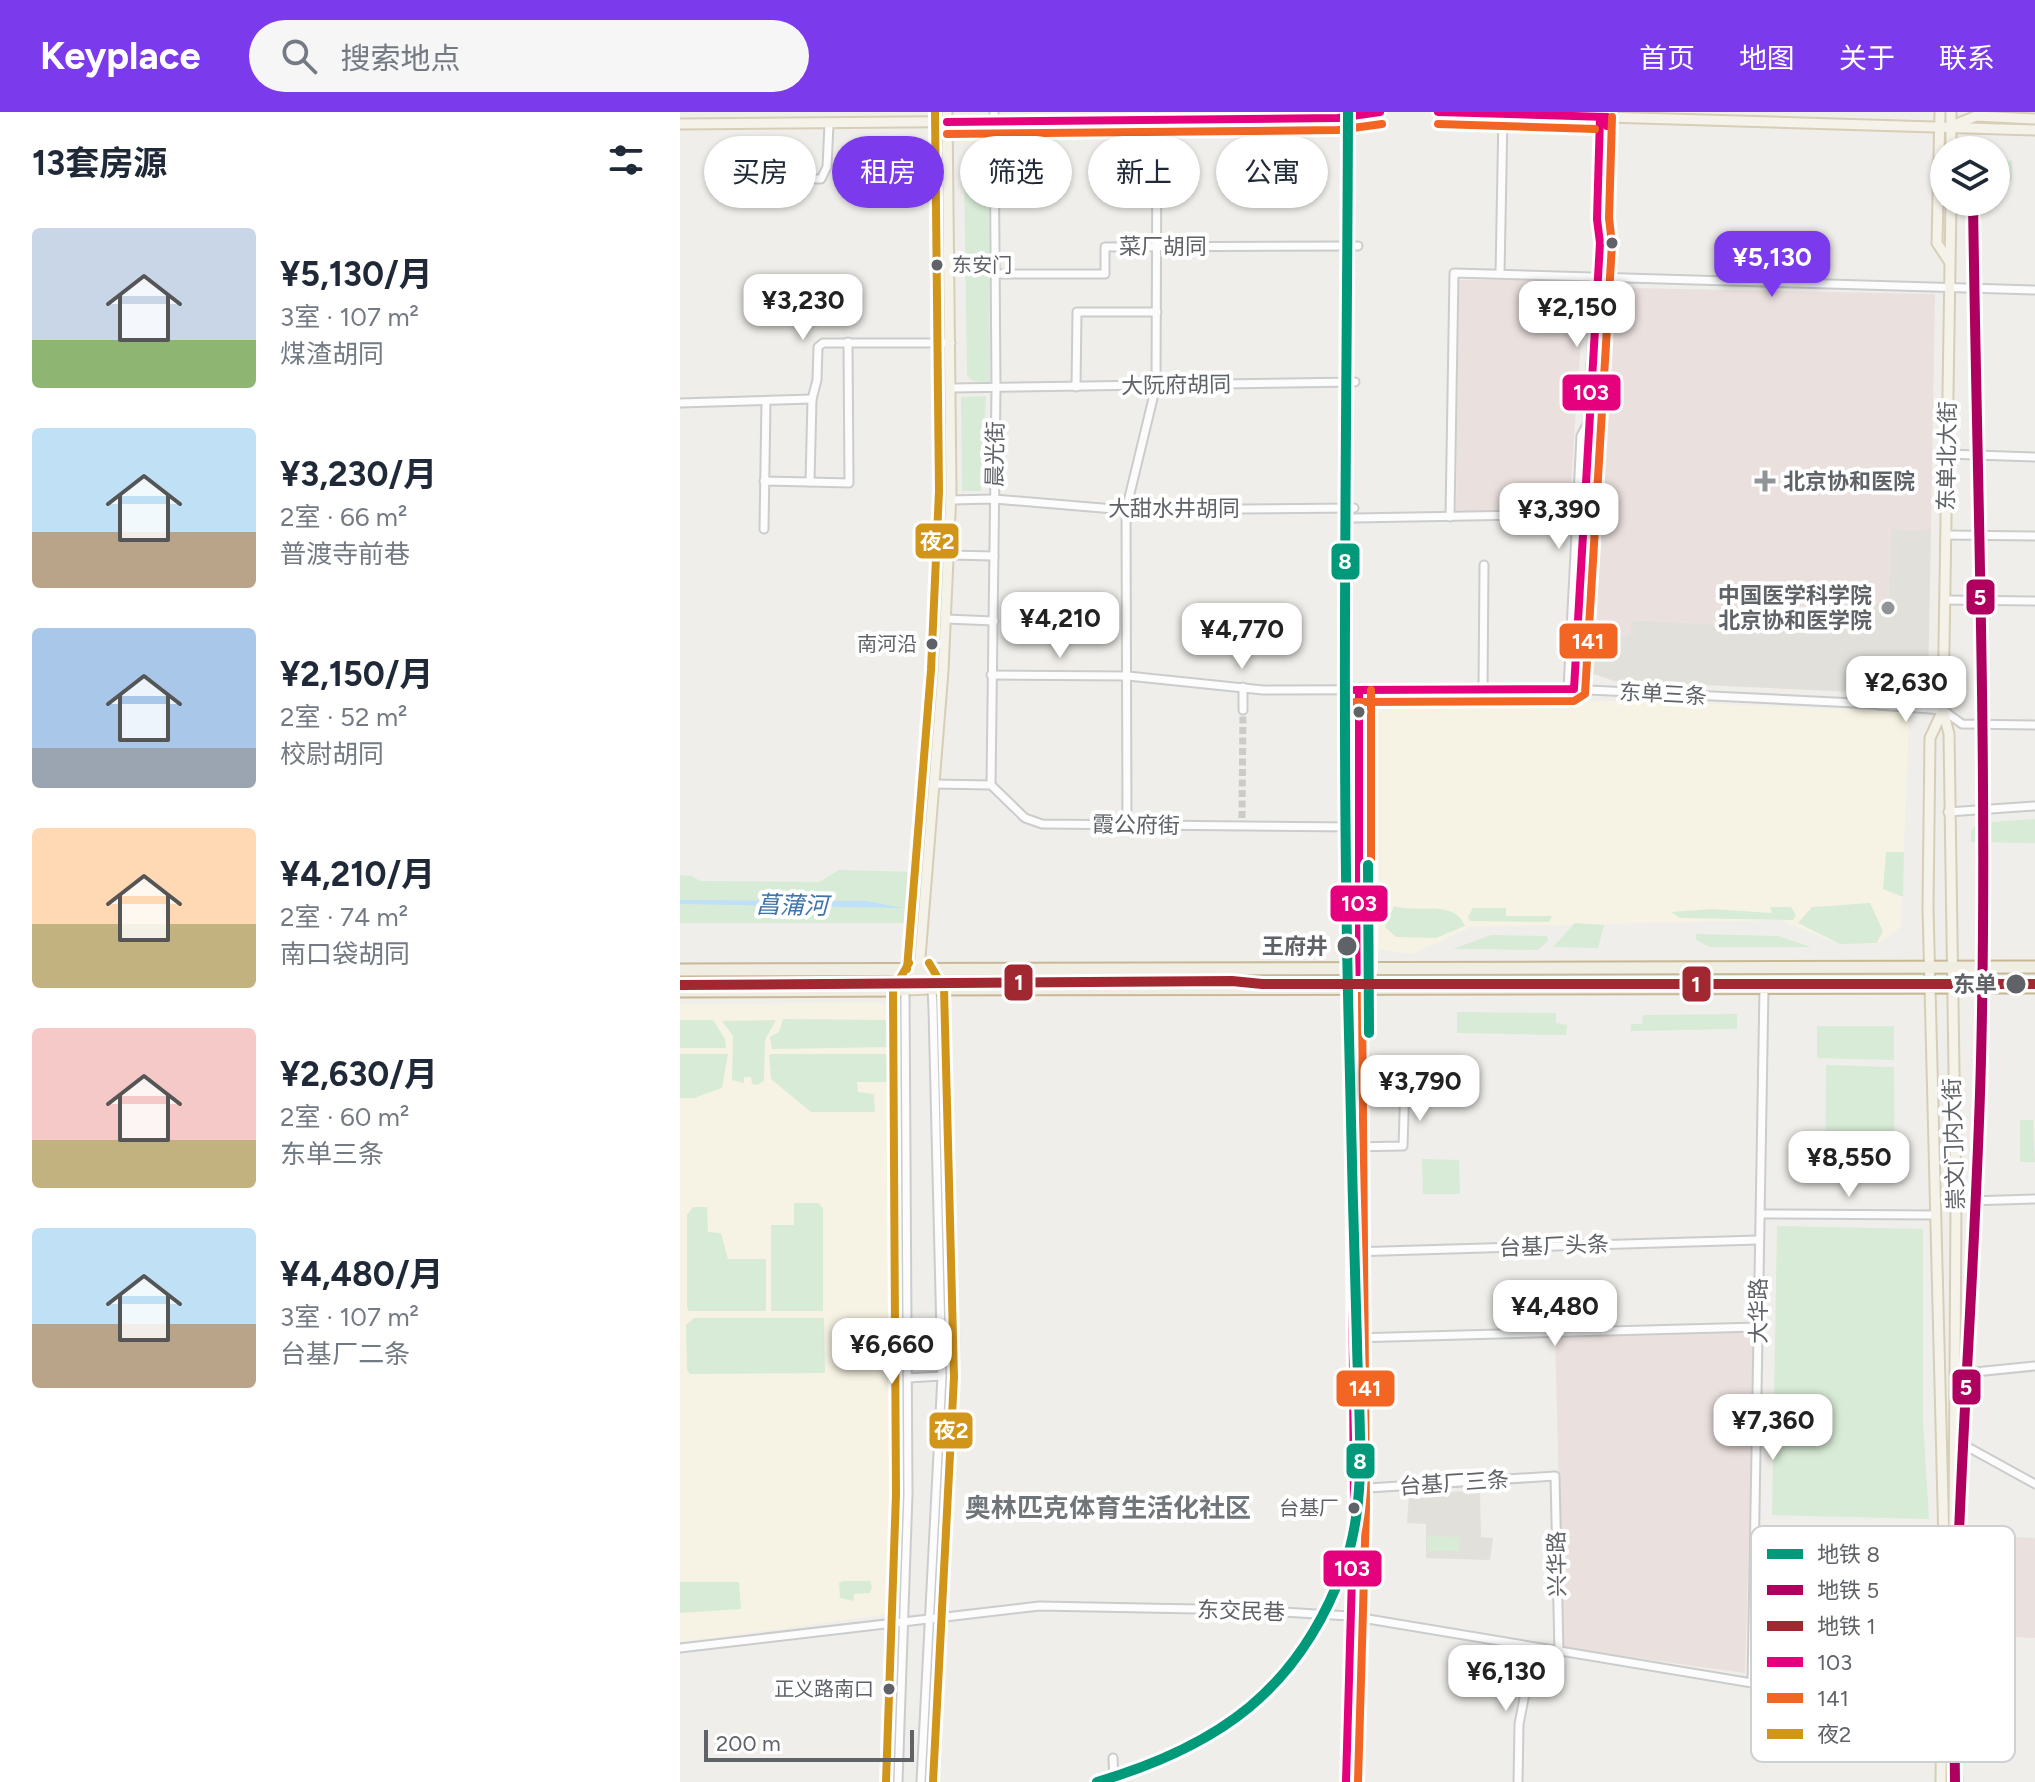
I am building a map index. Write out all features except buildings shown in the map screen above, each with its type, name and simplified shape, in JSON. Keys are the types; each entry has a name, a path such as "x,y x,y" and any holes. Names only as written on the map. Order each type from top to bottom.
{"highway":[{"path":"680,970 2035,967"},
{"path":"932,989 2035,987"},
{"path":"680,991 905,990"}],"main road":[{"path":"680,124 829,124 947,117 1358,116 1380,112"},
{"path":"1438,112 1604,117 1647,115 2035,130"},
{"path":"1940,112 1937,243 1950,261"},
{"path":"1951,112 1951,136"},
{"path":"1951,126 1976,116 2035,119"},
{"path":"919,970 946,619 950,500 952,388 947,117"},
{"name":"东单北大街","path":"1951,216 1943,706 1949,734 1951,967"},
{"name":"东单北大街","path":"1929,966 1930,738 1943,706"},
{"name":"崇文门内大街","path":"1929,966 1944,1526"},
{"name":"崇文门内大街","path":"1951,967 1956,1205 1954,1526"},
{"path":"905,990 932,989"},
{"name":"崇文门内大街","path":"1956,1762 1957,1782"}],"street":[{"path":"808,112 808,124"},
{"path":"1500,274 1503,115"},
{"name":"晨光街","path":"991,785 996,388 994,117"},
{"path":"1571,689 1601,235 1605,219 1604,117"},
{"path":"1127,825 1126,510 1156,386 1157,118"},
{"path":"816,179 821,179 827,167 829,124"},
{"name":"菜厂胡同","path":"995,274 1105,274 1105,247 1358,246"},
{"path":"1450,517 1454,273 2035,290"},
{"path":"1076,387 1077,312 1157,312"},
{"path":"810,482 812,399 817,380 818,347 823,343 848,342 951,343"},
{"path":"764,481 849,483 848,342"},
{"name":"大阮府胡同","path":"952,388 1355,382"},
{"path":"680,403 812,399"},
{"path":"764,529 766,401"},
{"path":"1947,454 2035,457"},
{"name":"大甜水井胡同","path":"950,500 994,499 1126,510 1354,508"},
{"path":"1354,518 1581,514"},
{"path":"1946,535 2035,536"},
{"path":"948,555 994,556"},
{"path":"1483,689 1484,565"},
{"path":"1945,600 2035,601"},
{"path":"946,619 994,621"},
{"name":"东单三条","path":"991,675 1128,676 1243,687 1355,690 1571,689 1875,704 1887,708 1943,706 1962,724 2035,725"},
{"path":"1243,687 1243,710"},
{"path":"1355,690 1353,827 1356,968"},
{"path":"1346,1782 1353,1489 1350,990 1356,968 1355,690"},
{"path":"934,784 991,785"},
{"name":"霞公府街","path":"991,785 1031,822 1127,825 1242,822 1353,827"},
{"path":"1948,812 2035,806"},
{"path":"898,1782 908,1378 905,990 919,970 932,989 942,1376 927,1618 921,1782"},
{"name":"大华路","path":"1755,1526 1764,988"},
{"path":"1351,1147 1403,1146 1405,1083 1372,1082"},
{"path":"1956,1205 1969,1201 2035,1199"},
{"path":"1761,1214 1936,1215"},
{"name":"台基厂头条","path":"1351,1252 1758,1240"},
{"path":"1352,1338 1758,1327"},
{"path":"1955,1374 2035,1366"},
{"path":"908,1378 942,1376"},
{"path":"1955,1440 2035,1484"},
{"name":"台基厂三条","path":"1353,1489 1555,1476"},
{"name":"兴华路","path":"1555,1476 1559,1652"},
{"name":"东交民巷","path":"680,1648 1039,1606 1249,1610 1350,1616 1751,1683"},
{"path":"1518,1782 1519,1724 1534,1648"},
{"path":"1113,1758 1114,1782"}],"shaded area":[{"path":"1572,279 1584,297 1569,509 1456,512 1459,280"},
{"name":"北京协和医院","path":"1631,288 1935,294 1931,530 1891,529 1888,604 1846,603 1845,613 1817,612 1816,629 1632,620 1630,636 1592,634 1608,299"},
{"name":"中国医学科学院 北京协和医学院","path":"1891,529 1931,530 1928,683 1919,695 1614,681 1591,673 1592,634 1630,636 1631,620 1816,629 1817,612 1845,613 1846,603 1888,604"},
{"path":"1641,701 1909,712 1901,927 1877,944 1834,942 1780,920 1471,927 1412,954 1372,948 1367,935 1370,702"},
{"path":"881,1003 890,1006 895,1019 896,1209 902,1211 898,1606 889,1614 680,1642 680,1004"},
{"path":"1755,1331 1745,1673 1563,1648 1555,1334"},
{"path":"1480,1490 1481,1537 1493,1538 1490,1560 1426,1558 1426,1524 1407,1523 1409,1495"},
{"path":"2015,1537 2035,1538 2035,1638 2015,1637"}],"green space":[{"path":"965,208 989,208 990,382 972,381 967,375"},
{"path":"986,396 981,491 962,491 961,397"},
{"path":"2035,819 2035,843 1971,842 1971,831 1977,823"},
{"path":"1886,852 1904,852 1903,897 1883,889"},
{"path":"839,870 921,872 917,923 680,923 680,875 692,876 700,881 819,882"},
{"path":"1870,903 1883,931 1877,943 1840,944 1798,923 1812,907"},
{"path":"1394,906 1444,909 1460,917 1465,926 1436,938 1396,937 1385,927"},
{"path":"1770,907 1791,907 1796,915 1793,920 1680,918 1671,912 1712,909 1772,913"},
{"path":"1473,908 1506,908 1506,916 1552,916 1549,922 1470,921 1468,917"},
{"path":"1575,923 1604,925 1598,948 1553,947"},
{"path":"1696,934 1778,936 1811,947 1710,947 1696,940"},
{"path":"1491,935 1547,936 1548,941 1538,950 1453,949"},
{"path":"1457,1012 1556,1013 1556,1023 1567,1025 1566,1035 1457,1033"},
{"path":"1737,1014 1737,1029 1631,1031 1631,1024 1642,1024 1643,1015"},
{"path":"783,1019 888,1020 894,1047 772,1049 770,1037 779,1032"},
{"path":"680,1020 713,1020 725,1039 726,1048 680,1048"},
{"path":"776,1020 765,1040 764,1080 758,1085 752,1084 751,1077 744,1077 744,1083 732,1080 733,1036 722,1021"},
{"path":"1817,1026 1894,1026 1894,1060 1817,1058"},
{"path":"680,1054 728,1054 722,1088 694,1098 680,1098"},
{"path":"773,1054 890,1054 890,1082 857,1082 858,1092 874,1094 875,1112 811,1112 771,1079 769,1055"},
{"path":"1826,1065 1894,1067 1895,1176 1825,1175"},
{"path":"2020,1120 2033,1120 2035,1162 2020,1162"},
{"path":"1422,1159 1459,1160 1460,1194 1423,1194"},
{"path":"794,1203 818,1203 823,1208 823,1311 771,1311 771,1225 794,1225"},
{"path":"693,1207 707,1207 708,1232 721,1233 728,1259 766,1259 766,1311 689,1311 687,1215"},
{"path":"1777,1226 1923,1229 1923,1421 1929,1519 1772,1515"},
{"path":"694,1318 824,1318 825,1373 690,1374 687,1370 686,1325"},
{"path":"1427,1536 1460,1537 1459,1551 1427,1551"},
{"path":"870,1581 872,1587 870,1593 854,1594 854,1601 840,1598 839,1583"},
{"path":"680,1582 739,1582 741,1609 680,1613"}],"water":[{"name":"菖蒲河","path":"680,900 867,901 903,908 680,904"}],"tunnel":[{"path":"1242,818 1243,710"}],"metro line":[{"name":"8","path":"1097,1782 1181,1751 1217,1731 1278,1680 1304,1647 1325,1610 1344,1567 1357,1513 1360,1427 1345,804 1348,112"},
{"name":"5","path":"1960,1526 1978,1150 1983,953 1983,738 1973,216"},
{"name":"8","path":"1368,865 1369,1033"},
{"name":"1","path":"680,985 1232,981 1262,984 2035,984"},
{"name":"5","path":"1955,1762 1955,1782"}],"transit line":[{"name":"夜2","path":"907,969 931,670 939,491 935,112"},
{"name":"103","path":"947,122 1338,118 1380,112"},
{"name":"103","path":"1438,112 1607,117 1607,126"},
{"name":"103","path":"1355,690 1574,689 1600,243 1597,219 1600,117"},
{"name":"141","path":"1355,702 1574,701 1585,694 1612,244 1609,218 1612,117"},
{"name":"141","path":"947,134 1338,130 1382,124"},
{"name":"141","path":"1438,124 1595,129"},
{"name":"103","path":"1346,1782 1354,1508 1350,990 1359,968 1359,690"},
{"name":"141","path":"1358,1782 1366,1508 1362,992 1371,968 1371,690"},
{"name":"夜2","path":"886,1782 896,1494 893,990 909,963"},
{"name":"夜2","path":"929,963 944,988 954,1377 933,1782"}],"place":[{"name":"东安门","path":"937,265"},
{"name":"北京协和医院","path":"1765,481"},
{"name":"中国医学科学院 北京协和医学院","path":"1888,608"},
{"name":"南河沿","path":"932,644"},
{"name":"王府井","path":"1347,946"},
{"name":"东单","path":"2016,984"},
{"name":"台基厂","path":"1354,1508"},
{"name":"正义路南口","path":"889,1689"}],"district":[{"name":"奥林匹克体育生活化社区","path":"1108,1508"}]}
